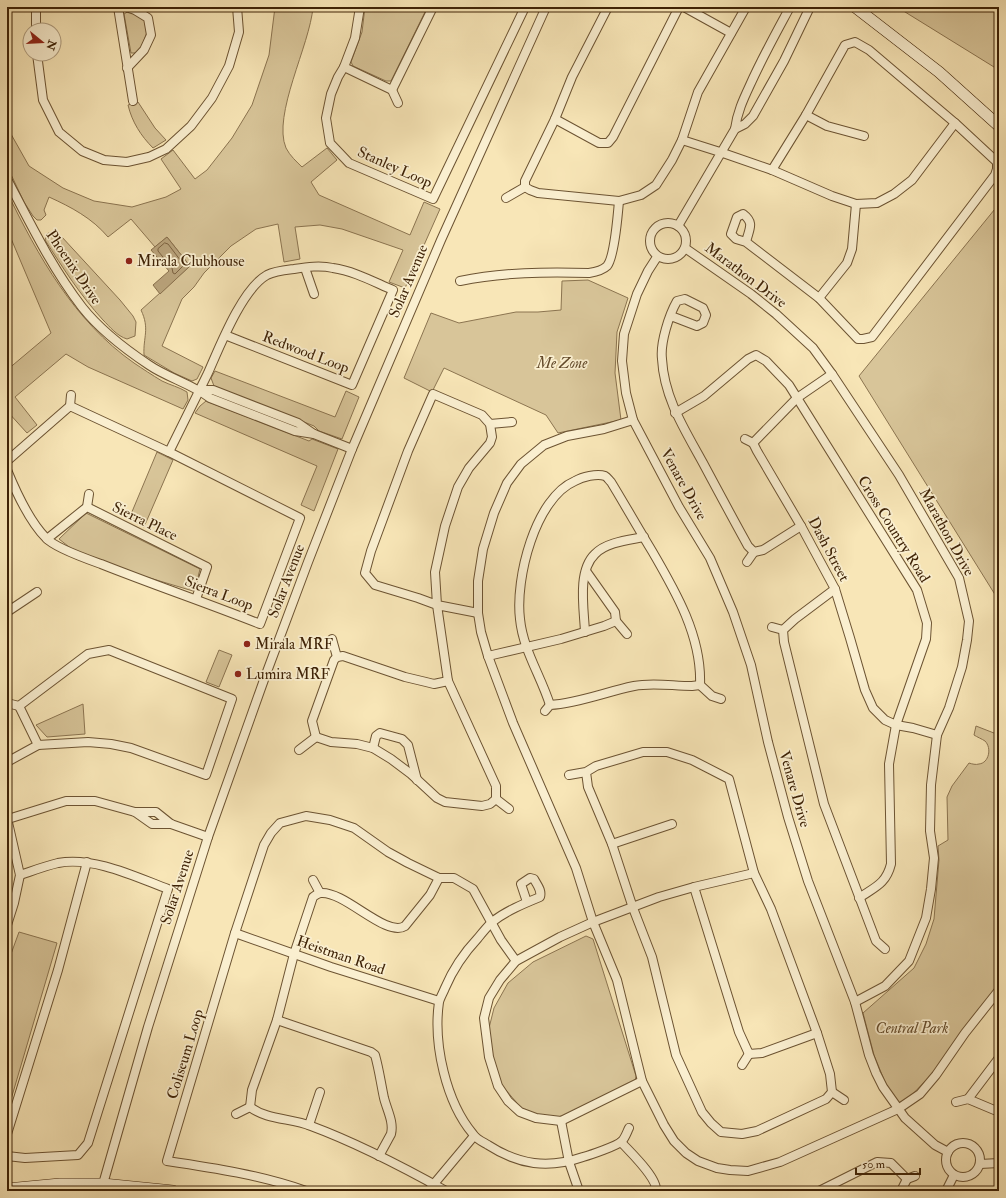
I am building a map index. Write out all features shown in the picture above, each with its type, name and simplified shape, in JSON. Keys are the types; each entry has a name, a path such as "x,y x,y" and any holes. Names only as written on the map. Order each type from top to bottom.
{"street":[{"path":"36,7 36,22"},
{"path":"118,7 133,101"},
{"path":"126,7 135,10 148,18 151,35 144,50 127,68"},
{"path":"38,62 43,100 58,132 82,151 104,160 128,162 149,157 166,149 191,126 212,98 229,66 239,32 236,7"},
{"name":"Stanley Loop","path":"360,7 355,38 344,67 331,94 326,118 330,143 349,163 433,199 525,7"},
{"path":"392,90 432,7"},
{"name":"Solar Avenue","path":"103,1184 148,1027 208,837 265,677 352,449 441,240 546,7"},
{"path":"608,7 572,77 555,119 525,181 526,187 530,190 538,193 619,200 641,195 656,185 672,160 682,140 698,92 746,7"},
{"path":"555,119 599,143 608,143 613,137 679,7"},
{"path":"684,7 731,33"},
{"path":"678,226 720,152 735,129 740,106 762,58 790,7"},
{"path":"735,129 745,124 753,116 784,61 810,7"},
{"path":"855,7 939,72 999,126"},
{"path":"746,242 819,298 858,339 872,337 995,175 997,162 955,122 869,50 856,42 845,45 806,115 772,170"},
{"path":"344,67 392,90 398,103"},
{"path":"806,115 827,126 864,136"},
{"path":"682,140 772,170 832,196 856,204 877,203 894,194 912,180 955,122"},
{"name":"Phoenix Drive","path":"7,179 34,232 55,268 83,308 106,333 149,365 182,383 200,390 214,390 298,423 314,434 352,449"},
{"path":"506,198 526,187"},
{"path":"460,281 519,273 589,273 600,270 607,266 611,256 619,200"},
{"path":"819,298 847,263 852,249 856,204"},
{"path":"662,223 673,223 678,226 685,236 685,248 682,253 673,259 668,260 657,257 650,247 649,241 653,230 662,223"},
{"name":"Marathon Drive","path":"685,248 751,294 776,314 813,348 899,475 959,578 969,621 968,640 962,667 949,708 936,735 931,785 930,831 934,858 926,918 909,961 885,986 855,1002"},
{"name":"Venare Drive","path":"657,257 648,271 637,294 630,311 624,334 622,361 626,393 633,420 679,507 710,558 733,612 751,665 768,742 788,817 808,881 855,1002 869,1055 882,1087 898,1109 915,1128 935,1145 948,1152"},
{"name":"Redwood Loop","path":"169,452 225,335 240,306 256,285 267,275 283,270 313,266 334,268 359,275 393,290 352,384 225,335"},
{"path":"305,268 314,294"},
{"path":"671,316 664,338 661,358 665,380 675,413 748,546 754,552"},
{"name":"Cross Country Road","path":"675,413 704,396 748,359 756,355 766,361 789,385 917,590 927,623 926,639 896,725 889,764 891,864 888,875 884,881 859,898"},
{"path":"745,439 753,443 797,398 832,374"},
{"path":"478,613 437,605 375,585 365,573 371,551 408,451 433,394 482,415 490,424 492,437 490,443 469,468 458,487 445,526 435,572 437,605 448,681 496,786 496,799 509,810"},
{"path":"7,461 70,406 71,395"},
{"name":"Sierra Loop","path":"7,470 14,487 33,521 47,540 71,553 131,576 196,598 260,624 300,518 169,452 70,406"},
{"path":"633,420 604,429 567,436 555,440 544,445 521,464 507,483 494,513 483,549 478,581 478,613 481,632 488,656 513,723 576,868 593,922 617,980 642,1081 664,1125 674,1141 686,1153 717,1168 748,1171 780,1162 898,1109 920,1094 928,1085 965,1033 999,990"},
{"path":"490,424 512,422"},
{"name":"Dash Street","path":"753,443 801,526 835,589 865,690 873,708 885,720 896,725 913,728 936,735"},
{"path":"700,685 636,686 586,700 548,708 546,691 526,647 520,618 520,592 523,569 536,527 546,508 559,491 575,481 598,474 606,476 611,482 680,601 696,644 700,672 700,685 712,696 721,699"},
{"path":"47,540 87,507 88,494"},
{"name":"Sierra Place","path":"87,507 207,567 196,598"},
{"path":"747,562 754,552 763,550 801,526"},
{"path":"585,632 583,583 590,560 595,553 614,544 644,537"},
{"path":"586,571 615,612 616,621 627,634"},
{"path":"783,630 796,618 835,589"},
{"path":"7,612 37,592"},
{"path":"488,656 545,644 616,621"},
{"path":"772,627 783,630"},
{"path":"783,630 784,642 824,804 876,941 885,949"},
{"path":"316,737 312,721 336,657 332,639"},
{"path":"7,762 38,745 88,742 131,748 206,775 232,699 109,650 88,654 18,706"},
{"path":"336,657 343,656 405,677 434,684 448,681"},
{"path":"7,703 18,706 38,745"},
{"path":"373,748 376,736 380,733 402,739 408,745 417,781"},
{"path":"316,737 331,742 357,744 373,748 411,774 437,798 445,802 482,806 490,804 496,799"},
{"path":"299,750 316,737"},
{"path":"569,775 586,772 596,766 644,752 667,752 692,760 729,779 754,873 771,909 817,1033 830,1074 832,1092 826,1099 757,1131 742,1134 721,1132 702,1112 676,1055 652,957 633,908 612,844 588,788 586,772"},
{"path":"7,925 14,904 20,875 7,818 66,801 95,801 135,812 156,812 171,824 208,837"},
{"path":"135,812 152,824 171,824"},
{"name":"Coliseum Loop","path":"306,1191 238,1172 167,1161 235,933 264,845 271,833 280,823 306,816 330,820 354,828 395,856 439,878"},
{"path":"612,844 672,824"},
{"path":"7,1156 25,1158 78,1156 88,1143 168,889 125,873 87,862 59,863 20,875"},
{"path":"7,1134 58,970 87,862"},
{"path":"642,1081 561,1120 536,1118 520,1112 508,1101 498,1086 489,1057 484,1018 489,998 500,980 516,961 560,937 593,922 659,897 754,873"},
{"path":"250,1107 252,1090 277,1020 294,954 313,897 320,893 336,896 374,919 396,929 405,926 430,895 439,878 454,878 473,889 501,940 516,961"},
{"path":"313,880 320,893"},
{"path":"694,887 739,1032 749,1054"},
{"path":"527,902 512,909 491,923 463,954 451,973 439,1002 438,1037 443,1070 449,1093 459,1114 474,1136 495,1150 520,1160 541,1165 569,1162 591,1155 621,1142 629,1128"},
{"name":"Heistman Road","path":"235,933 331,967 439,1002"},
{"path":"277,1020 375,1055 384,1098 392,1124 391,1134 379,1156"},
{"path":"749,1054 762,1053 817,1033"},
{"path":"742,1065 749,1054"},
{"path":"968,1099 999,1058"},
{"path":"309,1125 320,1092"},
{"path":"832,1092 844,1100"},
{"path":"956,1102 968,1099 999,1112"},
{"path":"236,1114 250,1107"},
{"path":"250,1107 259,1114 309,1125 379,1156 431,1187 446,1191"},
{"path":"561,1120 569,1162 579,1191"},
{"path":"431,1187 474,1136"},
{"path":"621,1142 654,1182 656,1191"},
{"path":"961,1143 972,1145 979,1153 980,1164 975,1173 970,1176 959,1177 954,1175 947,1167 946,1162 948,1152 951,1147 961,1143"},
{"path":"819,1191 877,1162 891,1163 906,1179"},
{"path":"980,1164 999,1163"},
{"path":"946,1191 954,1175"},
{"path":"901,1191 906,1179 915,1176"},
{"path":"7,1189 60,1184 103,1184 173,1191"}],"green space":[{"path":"275,7 313,7 306,40 288,99 284,117 283,134 286,148 302,167 327,148 337,160 311,182 319,195 410,235 424,202 440,209 405,288 389,282 403,250 342,229 320,225 295,227 300,259 284,262 278,224 256,229 231,246 204,273 194,287 182,299 162,346 203,367 197,379 192,381 174,373 144,355 146,328 141,310 190,266 167,237 155,247 131,219 108,237 95,224 81,214 49,197 44,210 46,215 41,220 37,220 24,202 7,166 7,127 29,166 63,188 94,201 132,207 166,197 181,189 161,159 173,150 195,179 207,170 232,138 252,105 269,55"},
{"path":"365,7 420,7 425,12 391,81 386,81 353,66 351,62 362,32"},
{"path":"897,7 999,7 999,73 994,67"},
{"path":"129,11 144,20 148,29 142,46 135,53 131,53 124,14"},
{"path":"138,102 155,128 166,140 153,148 138,128 128,105"},
{"path":"7,192 31,240 45,263 60,286 93,328 134,363 162,381 187,392 188,400 183,409 88,367 66,354 15,397 37,425 27,433 7,411 7,370 51,333 7,229"},
{"path":"999,204 999,601 859,376"},
{"path":"48,233 61,236 120,300 136,322 135,336 127,339 120,336 95,311 72,281 45,240"},
{"name":"Me Zone","path":"588,280 628,298 617,332 615,373 621,420 558,433 546,415 444,368 432,392 404,378 431,313 459,323 516,312 561,310 562,281"},
{"path":"215,371 335,417 346,391 359,397 342,439 319,431 314,426 214,386 211,378"},
{"path":"206,401 309,441 312,439 338,449 314,511 301,505 317,466 195,413"},
{"path":"157,452 173,460 144,527 129,519"},
{"path":"86,513 200,569 193,591 133,573 73,550 59,539"},
{"path":"219,650 232,655 219,687 206,682"},
{"path":"83,704 85,734 47,737 36,725"},
{"name":"Central Park","path":"976,726 999,735 999,984 932,1074 906,1101 898,1103 887,1087 874,1055 863,1013 914,968 926,944 934,919 939,860 938,846 948,840 947,797 952,786 969,763 982,763 987,758 989,751 985,741 974,735"},
{"path":"19,932 57,943 7,1113 7,965"},
{"path":"586,936 593,939 636,1076 635,1081 561,1118 536,1116 522,1109 500,1083 493,1061 489,1028 494,1008 508,983 533,962"}],"water":[{"path":"167,237 190,266 160,294 153,285 169,271 151,250"}],"place":[{"name":"Mirala Clubhouse","path":"129,261"},
{"name":"Mirala MRF","path":"247,644"},
{"name":"Lumira MRF","path":"238,674"}]}
